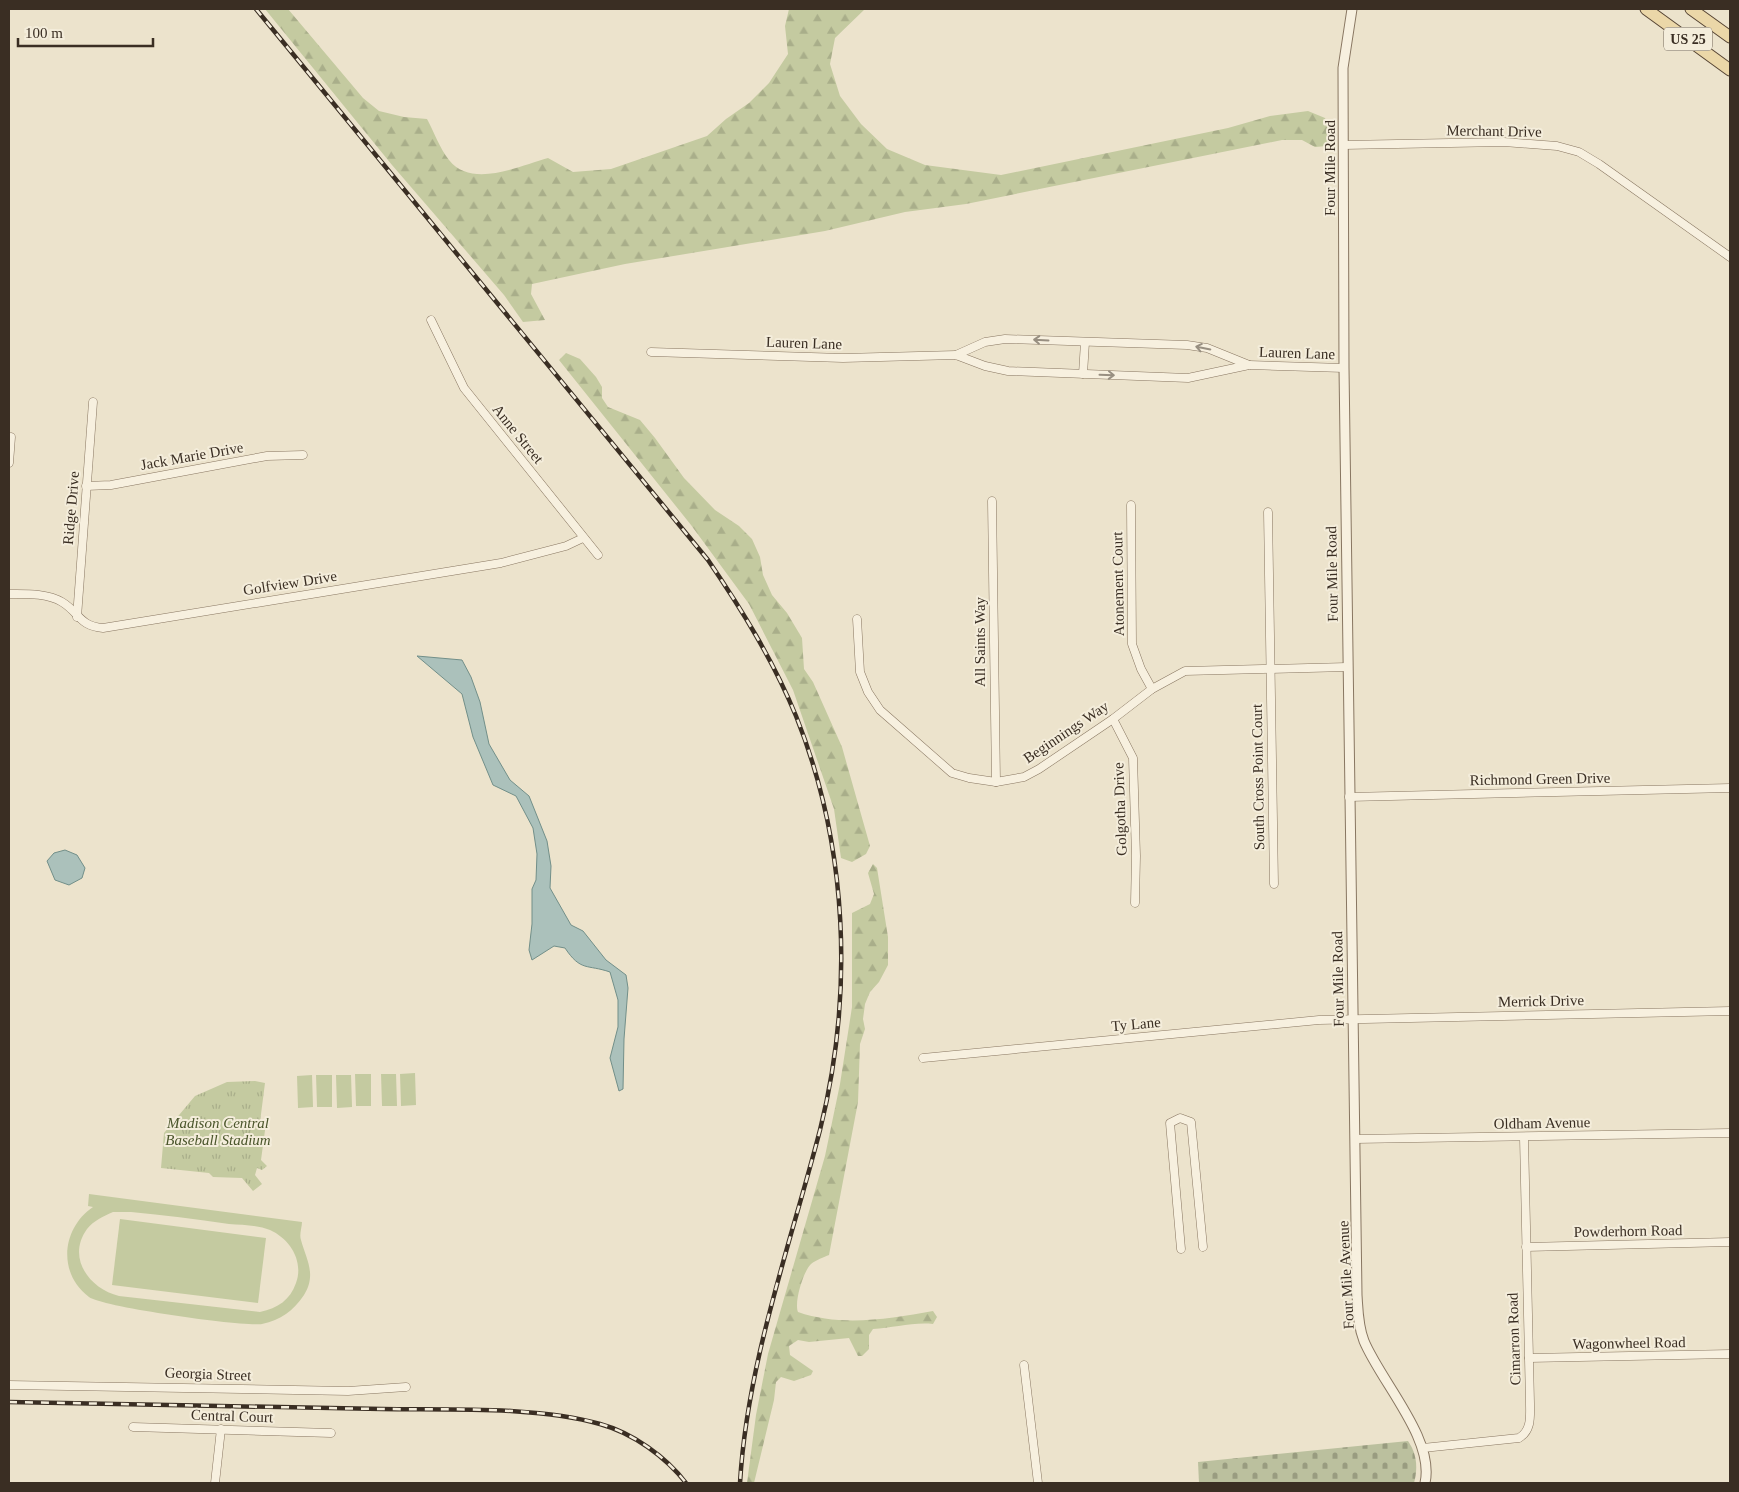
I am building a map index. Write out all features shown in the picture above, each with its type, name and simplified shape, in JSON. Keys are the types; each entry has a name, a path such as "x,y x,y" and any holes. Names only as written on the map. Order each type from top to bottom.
{"main road":[{"name":"US 25","path":"1646,9 1730,70"},
{"name":"US 25","path":"1691,9 1730,38"}],"street":[{"name":"Four Mile Road","path":"1352,9 1344,59 1343,145 1347,667 1355,1139"},
{"name":"Merchant Drive","path":"1343,145 1504,142 1557,146 1579,152 1600,164 1730,257"},
{"name":"Anne Street","path":"431,320 464,388 598,555"},
{"name":"Lauren Lane","path":"956,355 985,342 1005,339 1187,345 1207,348 1249,365"},
{"path":"1083,374 1085,342"},
{"name":"Lauren Lane","path":"651,352 843,358 956,355 985,366 1008,371 1188,378 1249,365 1344,368"},
{"name":"Ridge Drive","path":"77,617 94,402"},
{"path":"9,463 11,438"},
{"name":"Jack Marie Drive","path":"86,486 111,485 267,456 303,455"},
{"name":"All Saints Way","path":"992,500 996,782"},
{"name":"Atonement Court","path":"1131,505 1132,644 1141,669 1152,689"},
{"name":"South Cross Point Court","path":"1268,512 1274,884"},
{"name":"Golfview Drive","path":"9,594 53,598 68,606 77,617 93,628 113,627 251,602 501,563 566,546 583,538"},
{"name":"Beginnings Way","path":"857,619 860,672 880,710 952,773 996,782 1011,781 1038,770 1113,719 1152,689 1185,671 1347,667"},
{"name":"Golgotha Drive","path":"1113,719 1133,758 1136,811 1135,903"},
{"name":"Richmond Green Drive","path":"1349,797 1730,788"},
{"name":"Merrick Drive","path":"1352,1019 1730,1011"},
{"name":"Ty Lane","path":"923,1058 1352,1019"},
{"path":"1181,1249 1170,1123 1180,1118 1191,1122 1203,1246"},
{"name":"Oldham Avenue","path":"1355,1139 1524,1138 1730,1133"},
{"name":"Cimarron Road","path":"1423,1448 1513,1439 1525,1434 1530,1421 1524,1138"},
{"name":"Four Mile Avenue","path":"1355,1139 1357,1295 1361,1331 1368,1350 1423,1448 1427,1468 1425,1483"},
{"name":"Powderhorn Road","path":"1526,1247 1730,1242"},
{"name":"Wagonwheel Road","path":"1529,1358 1730,1354"},
{"path":"1024,1365 1038,1483"},
{"name":"Georgia Street","path":"9,1385 348,1391 406,1387"},
{"name":"Central Court","path":"133,1427 331,1433"},
{"path":"215,1483 221,1430"}],"green space":[{"path":"265,9 288,9 363,98 379,111 404,117 427,119 449,160 459,169 470,173 496,173 548,158 573,172 611,169 707,136 726,119 749,103 769,83 788,54 785,26 789,9 865,9 835,38 830,64 840,96 861,124 887,149 925,165 1001,175 1228,128 1270,116 1308,111 1325,118 1330,130 1327,146 1315,147 1302,140 1282,140 966,204 905,212 825,231 625,264 532,284 531,294 545,320 523,322 504,295 392,165"},
{"path":"566,353 580,359 596,377 602,387 602,398 608,407 640,420 684,478 715,510 739,526 752,539 760,557 763,575 772,595 787,613 802,638 804,669 813,682 842,747 870,846 866,854 852,862 841,858 834,809 793,690 749,604 691,525 559,360"},
{"path":"873,864 877,868 888,937 888,965 879,982 870,992 865,1004 863,1019 865,1029 860,1044 858,1102 829,1255 811,1264 808,1268 800,1287 797,1307 798,1312 814,1317 831,1319 882,1319 933,1311 937,1317 933,1324 873,1329 869,1335 869,1349 862,1356 858,1356 849,1338 809,1342 798,1340 789,1346 790,1355 813,1371 811,1375 794,1381 781,1377 776,1382 774,1400 754,1483 747,1483 756,1415 768,1354 825,1156 840,1084 852,1007 852,913 870,904 874,894 868,873"},
{"path":"415,1073 416,1105 401,1106 400,1074"},
{"path":"355,1074 371,1074 371,1106 356,1106"},
{"path":"381,1074 396,1074 397,1106 382,1106"},
{"path":"312,1075 313,1107 298,1108 297,1076"},
{"path":"316,1075 332,1075 332,1107 317,1107"},
{"path":"336,1075 351,1075 352,1107 337,1108"},
{"name":"Madison Central Baseball Stadium","path":"255,1081 265,1083 260,1122 266,1123 261,1160 267,1166 262,1170 257,1168 255,1175 262,1184 253,1191 242,1178 213,1177 209,1173 161,1168 164,1133 195,1096 227,1082"},
{"path":"89,1194 302,1222 300,1238 308,1260 310,1280 308,1287 300,1301 291,1310 275,1320 262,1324 229,1322 145,1311 99,1301 89,1297 79,1287 72,1276 68,1264 67,1251 70,1238 83,1216 93,1207 88,1206","holes":["113,1212 131,1212 255,1226 270,1230 284,1239 294,1252 298,1267 296,1283 287,1299 278,1306 260,1312 119,1296 108,1292 99,1287 84,1271 79,1251 81,1240 87,1229 99,1219"]},
{"path":"120,1219 266,1238 258,1303 112,1285"},
{"path":"1408,1441 1416,1461 1414,1483 1199,1483 1198,1462"}],"water":[{"path":"417,656 462,660 471,677 480,702 489,744 510,780 529,796 547,841 551,866 550,888 571,925 583,931 606,960 626,975 628,988 623,1089 619,1091 610,1058 618,1027 618,1000 610,972 580,964 565,948 554,946 532,960 529,950 532,924 532,889 536,880 537,854 533,828 516,796 493,785 473,737 462,694"},
{"path":"65,850 77,855 85,868 82,878 69,885 55,880 47,861 54,853"}],"railway":[{"path":"256,9 708,560 767,655 796,716 813,766 826,816 835,868 840,921 841,974 838,1026 831,1078 820,1130 760,1349 744,1438 740,1483"},
{"path":"9,1402 464,1409 549,1414 576,1418 625,1433 659,1455 686,1483"}]}
